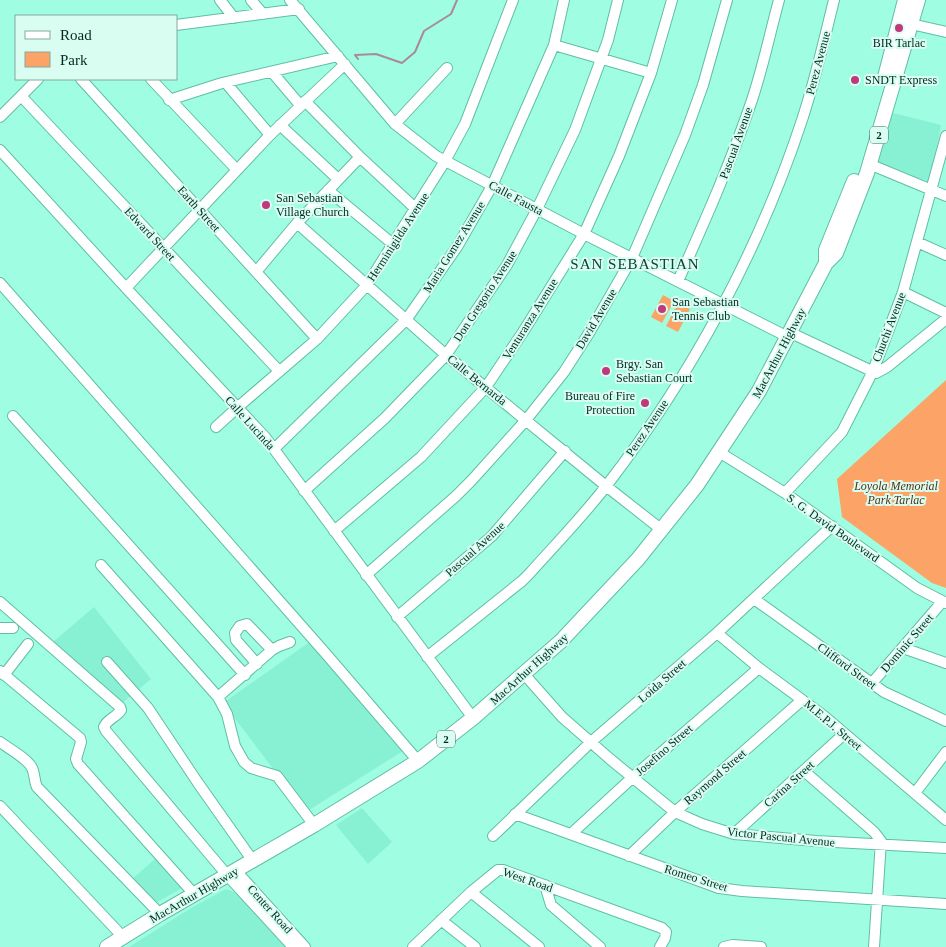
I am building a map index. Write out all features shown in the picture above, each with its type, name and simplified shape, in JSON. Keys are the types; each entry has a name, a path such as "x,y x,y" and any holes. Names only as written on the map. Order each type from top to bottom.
{"highway":[{"name":"MacArthur Highway","path":"826,263 826,250 870,133 905,0"},
{"name":"MacArthur Highway","path":"107,947 194,894 314,826 418,761 473,718 561,641 602,599 662,530 697,485 760,391 826,263 836,253 870,164 918,0"}],"street":[{"path":"220,0 234,18"},
{"path":"251,0 263,14"},
{"name":"Calle Fausta","path":"290,0 395,124 436,156 723,304 872,371"},
{"name":"Herminigilda Avenue","path":"216,427 317,339 367,285 416,209 465,124 514,0"},
{"name":"Maria Gomez Avenue","path":"274,449 406,320 457,247 492,186 554,45 564,0"},
{"name":"Don Gregorio Avenue","path":"304,491 385,418 446,354 507,266 575,130 608,40 618,0"},
{"name":"Venturanza Avenue","path":"334,532 411,468 486,387 523,332 584,234 619,156 651,73 672,0"},
{"name":"David Avenue","path":"366,575 456,496 526,420 564,372 589,333 632,258 685,135 703,86 726,0"},
{"name":"Pascual Avenue","path":"678,281 724,178 748,112 779,0"},
{"name":"Perez Avenue","path":"427,657 522,581 606,486 661,409 723,304 768,210 802,119 834,0"},
{"path":"178,25 299,9"},
{"path":"911,24 946,32"},
{"path":"554,45 651,73"},
{"path":"169,100 272,72 341,60"},
{"path":"126,288 341,60"},
{"path":"395,124 447,68"},
{"path":"272,72 302,103 416,209"},
{"path":"0,118 37,80"},
{"name":"Earth Street","path":"82,80 317,339"},
{"path":"152,80 237,170"},
{"path":"226,83 270,135"},
{"name":"Edward Street","path":"22,97 279,371"},
{"path":"280,125 338,179"},
{"name":"Chuchi Avenue","path":"785,494 842,432 872,371 903,292 946,136"},
{"name":"Calle Lucinda","path":"0,150 265,437 473,718"},
{"path":"256,272 297,223 360,157"},
{"path":"870,164 931,188 946,196"},
{"path":"328,190 394,245"},
{"name":"Calle Bernarda","path":"297,223 446,354 662,530"},
{"path":"917,242 946,255"},
{"path":"0,284 314,640 418,761"},
{"path":"903,292 946,313"},
{"path":"872,371 876,373 887,367 946,319"},
{"path":"13,416 245,675"},
{"name":"Pascual Avenue","path":"397,617 492,536 565,452"},
{"name":"S. G. David Boulevard","path":"719,452 832,526 917,588 944,603"},
{"name":"Loida Street","path":"493,836 591,742 717,633 832,526"},
{"path":"101,565 218,697 227,714 235,746 244,762 260,772 271,773 277,776 314,826"},
{"name":"Clifford Street","path":"754,599 884,692 946,721"},
{"path":"0,602 120,707 119,714 105,723 106,731 232,873 293,947"},
{"name":"Dominic Street","path":"872,683 944,603"},
{"path":"257,664 236,640 235,633 240,626 247,624 272,650"},
{"path":"0,628 13,628"},
{"name":"M.E.P.J. Street","path":"717,633 844,734 946,820"},
{"path":"218,697 272,650 290,642"},
{"path":"28,644 2,673 80,738 81,742 76,759 78,764 194,894"},
{"path":"903,648 946,663"},
{"path":"107,662 148,708 253,861"},
{"name":"Josefino Street","path":"570,834 759,668"},
{"name":"Victor Pascual Avenue","path":"524,674 562,717 591,742 675,812 702,824 734,834 946,848"},
{"name":"Raymond Street","path":"629,856 675,812 802,700"},
{"name":"Carina Street","path":"734,834 844,734"},
{"path":"0,742 29,764 33,769 34,782 37,787 160,914"},
{"path":"915,793 946,752"},
{"path":"804,770 874,832 881,841 874,947"},
{"path":"0,806 123,937"},
{"name":"Romeo Street","path":"514,814 719,888 946,904"},
{"name":"West Road","path":"413,947 472,892 498,870 503,870 662,928 666,932 660,947"},
{"name":"Center Road","path":"232,873 305,947"},
{"path":"545,885 551,905 600,947"},
{"path":"472,892 539,947"},
{"path":"441,920 475,947"},
{"path":"724,947 733,945 761,947"}],"shaded area":[{"path":"889,112 941,125 930,182 876,165"},
{"path":"94,607 151,679 114,710 53,642"},
{"path":"311,641 403,751 306,812 223,703"},
{"path":"362,808 392,842 368,864 336,825"},
{"path":"155,859 182,888 152,905 130,881"},
{"path":"226,889 234,892 249,904 289,947 129,947 191,908"}],"green space":[{"name":"San Sebastian Tennis Club","path":"663,295 674,301 662,323 651,317"},
{"name":"San Sebastian Tennis Club","path":"678,303 690,309 678,332 666,326"},
{"name":"Loyola Memorial Park Tarlac","path":"946,380 946,588 932,583 842,517 837,479"}],"waterway":[{"path":"358,59 355,55 376,54 402,63 415,52 424,31 451,14 457,0"}],"place":[{"name":"BIR Tarlac","path":"899,28"},
{"name":"SNDT Express","path":"855,80"},
{"name":"San Sebastian Village Church","path":"266,205"},
{"name":"San Sebastian Tennis Club","path":"662,309"},
{"name":"Brgy. San Sebastian Court","path":"606,371"},
{"name":"Bureau of Fire Protection","path":"645,403"}],"district":[{"name":"SAN SEBASTIAN","path":"635,264"}]}
